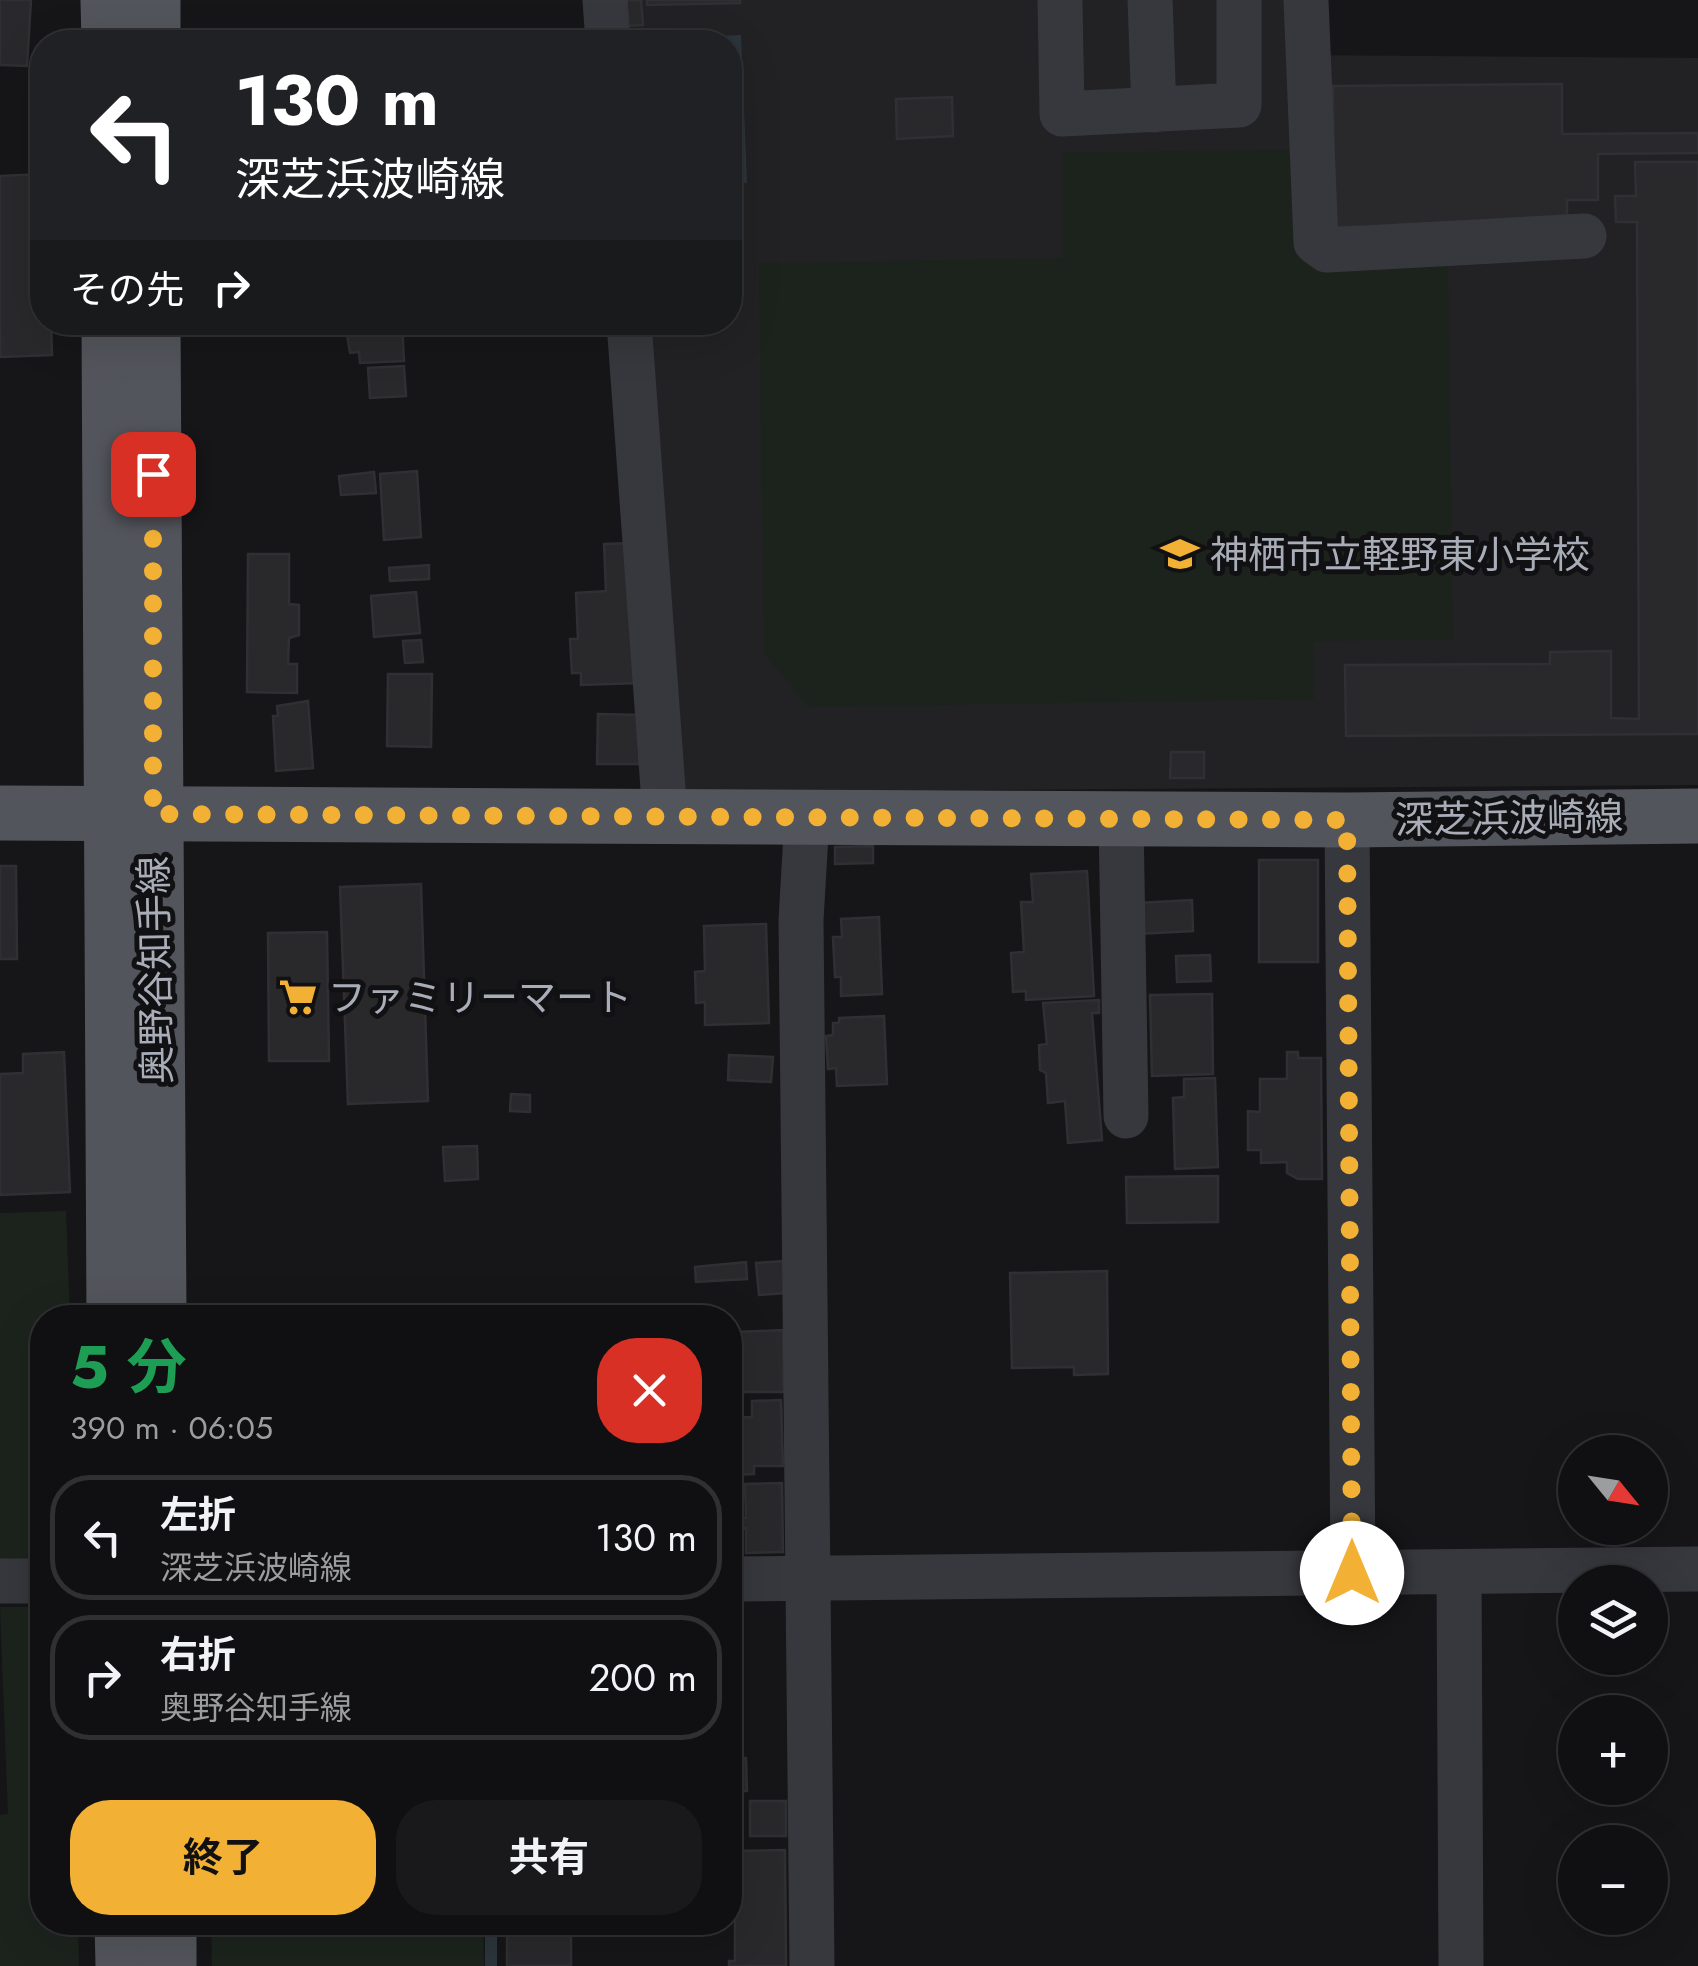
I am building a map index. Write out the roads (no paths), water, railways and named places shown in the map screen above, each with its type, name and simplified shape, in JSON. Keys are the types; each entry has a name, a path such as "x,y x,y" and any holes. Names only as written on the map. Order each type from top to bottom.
{"main road":[{"path":"108,0 108,30"},
{"path":"153,0 153,30"},
{"name":"奥野谷知手線","path":"111,335 158,1305"},
{"name":"奥野谷知手線","path":"114,1305 152,335"},
{"name":"深芝浜波崎線","path":"0,813 1347,820 1698,816"},
{"path":"122,1935 123,1966"},
{"path":"169,1935 170,1966"}],"street":[{"path":"605,0 607,30"},
{"path":"1060,0 1062,114 1239,105 1238,0"},
{"path":"1150,0 1154,110"},
{"path":"1306,0 1316,242 1327,250 1584,236"},
{"path":"630,335 666,816"},
{"path":"807,817 802,920 812,1966"},
{"path":"1121,819 1126,1116"},
{"path":"1347,820 1352,1573"},
{"path":"742,1579 1698,1570"},
{"path":"1459,1572 1461,1966"},
{"path":"0,1582 30,1581"}],"waterway":[{"path":"491,1935 491,1966"}],"place":[{"name":"神栖市立軽野東小学校","path":"1180,554"},
{"name":"ファミリーマート","path":"298,997"}]}
